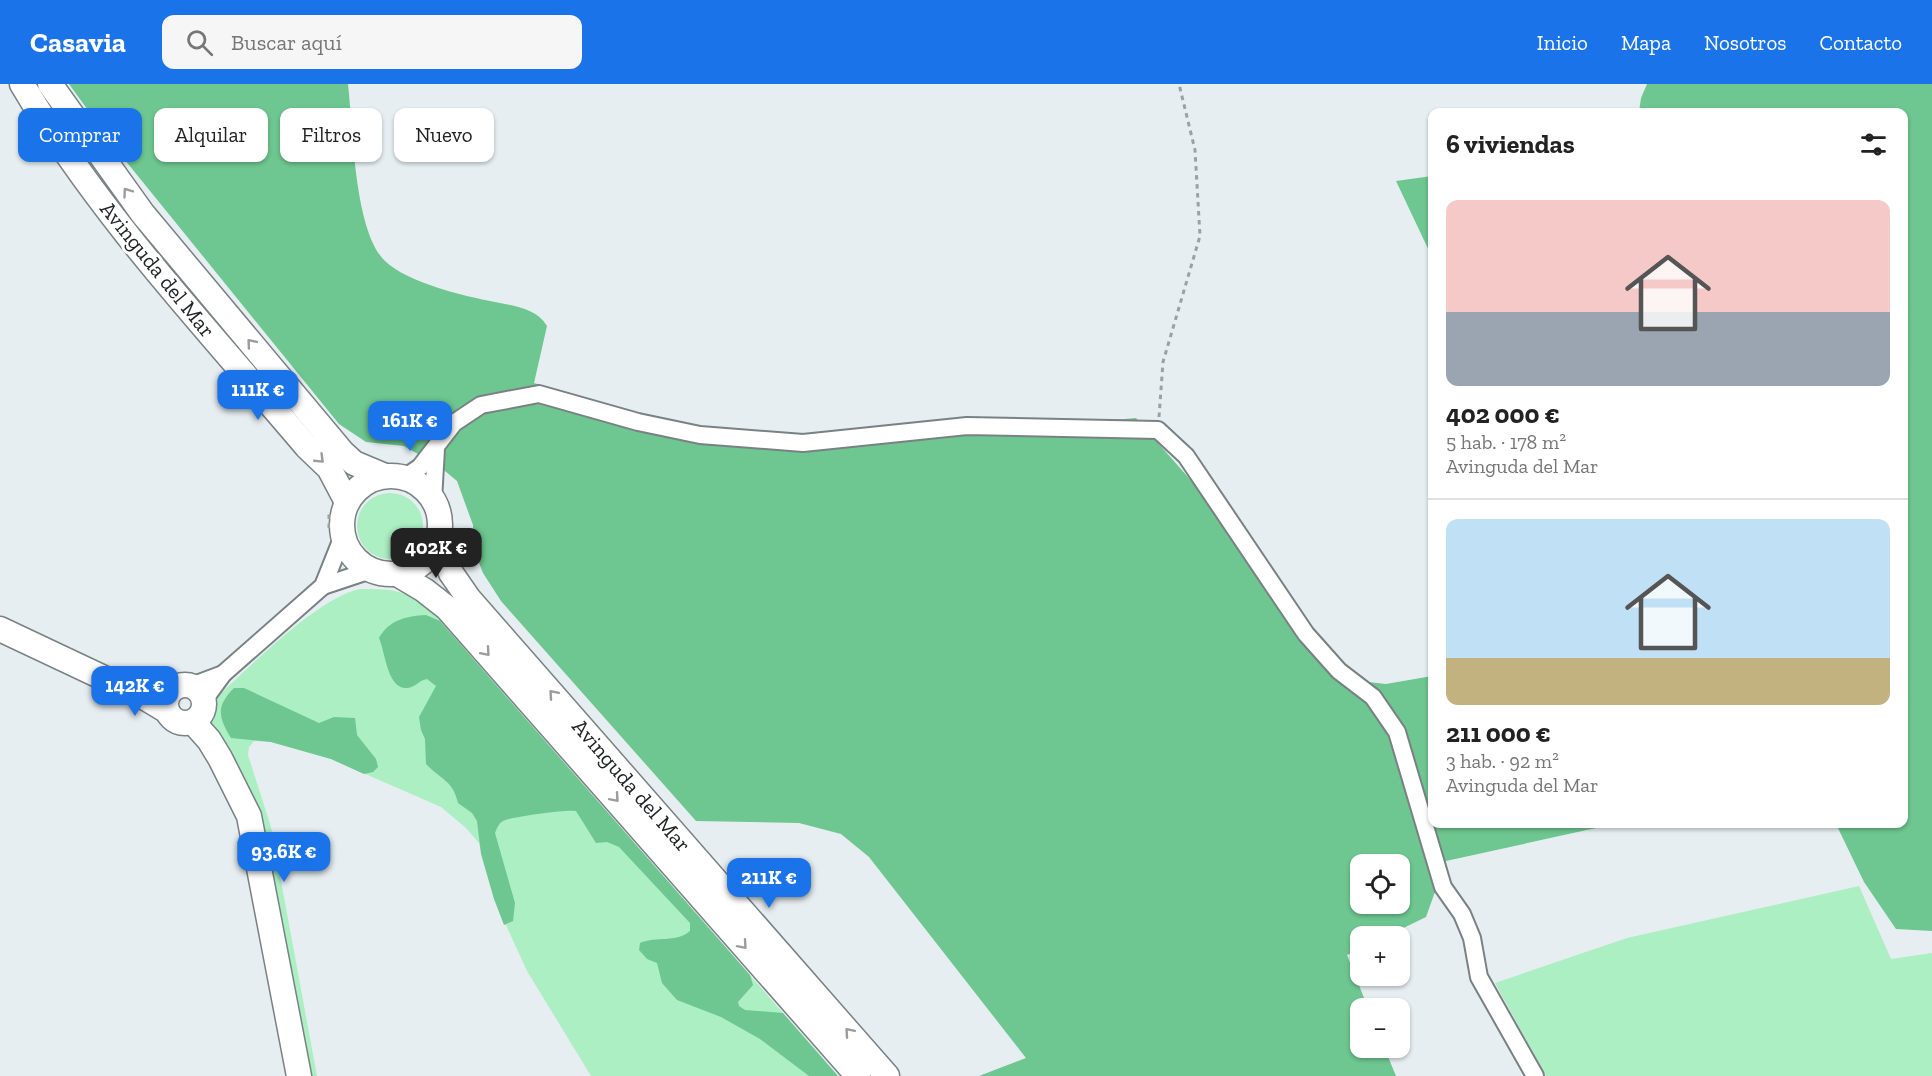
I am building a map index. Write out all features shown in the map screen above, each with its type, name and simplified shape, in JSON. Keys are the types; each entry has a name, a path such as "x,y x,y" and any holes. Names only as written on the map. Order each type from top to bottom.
{"main road":[{"name":"Avinguda del Mar","path":"22,84 45,123 119,225 307,447 329,468 347,502"},
{"name":"Avinguda del Mar","path":"50,84 143,214 342,452 354,463 394,477"},
{"path":"394,477 425,490 433,500 438,513 438,540 422,563 397,574 371,570 358,561 349,550 343,536 342,519 347,502 357,490 370,481 394,477"},
{"name":"Avinguda del Mar","path":"438,540 451,573 469,599 887,1076"},
{"name":"Avinguda del Mar","path":"397,574 424,590 447,608 858,1076"},
{"path":"0,629 142,696 167,711 174,721 193,722 203,713 197,690 185,685 173,689 166,699 167,711"},
{"path":"193,722 209,740 220,758 249,816 299,1076"}],"street":[{"path":"394,477 420,467 454,423 481,405 539,394 638,422 700,435 803,443 967,426 1158,430 1186,456 1306,634 1340,671 1373,697 1397,732 1443,887 1462,914 1472,938 1479,977 1535,1076"},
{"path":"433,500 436,449"},
{"path":"323,586 343,536"},
{"path":"197,690 222,674 323,586 371,570"}],"path":[{"path":"1158,430 1163,362 1200,236 1195,150 1179,84"},
{"path":"155,685 180,680 197,690"}],"green space":[{"path":"31,84 42,84 61,108 47,108"},
{"path":"69,84 348,84 350,108 280,108 280,162 355,162 367,227 375,247 385,261 408,276 437,288 517,307 537,315 547,326 534,383 657,422 793,439 1022,428 1136,418 1209,501 1282,611 1333,678 1386,684 1428,677 1428,828 1596,828 1446,861 1426,917 1408,926 1350,926 1350,954 1347,955 1350,963 1350,986 1359,986 1364,998 1350,998 1350,1058 1389,1058 1396,1076 979,1076 1026,1058 869,857 841,834 799,823 696,821 501,601 483,573 474,550 473,525 457,481 439,466 404,446 366,442 339,424 127,162 142,162 142,108 86,108"},
{"path":"1647,84 1932,84 1932,931 1896,929 1864,882 1838,828 1908,828 1908,108 1640,108"},
{"path":"84,162 105,162 358,477 345,489 118,211"},
{"path":"1428,177 1428,249 1396,181"},
{"path":"383,493 397,493 409,498 418,507 423,526 421,539 414,550 397,559 383,559 371,554 362,545 357,533 357,519 362,507 371,498"},
{"path":"360,589 381,589 405,594 431,610 838,1076 591,1076 527,971 494,899 479,843 466,828 441,807 331,759 271,742 254,741 249,747 248,755 271,827 317,1076 304,1076 260,835 209,731 209,704 302,621 342,595"},
{"path":"426,615 440,621 750,975 753,985 738,1002 739,1006 745,1010 783,1013 838,1076 809,1076 760,1039 721,1017 677,1000 662,983 657,963 647,959 639,950 640,943 685,935 690,931 690,923 619,847 607,842 596,843 576,811 516,817 503,821 498,826 495,833 515,903 513,921 504,925 481,854 477,821 472,813 458,803 450,785 426,764 425,739 419,717 436,686 427,679 408,688 394,682 379,638 388,627 399,620"},
{"path":"234,688 244,688 319,723 334,717 355,718 357,735 376,759 378,767 373,772 364,774 331,759 271,742 231,738 223,724 221,712 224,700"},
{"path":"1859,886 1891,959 1932,953 1932,1076 1546,1076 1495,983 1627,938"}]}
